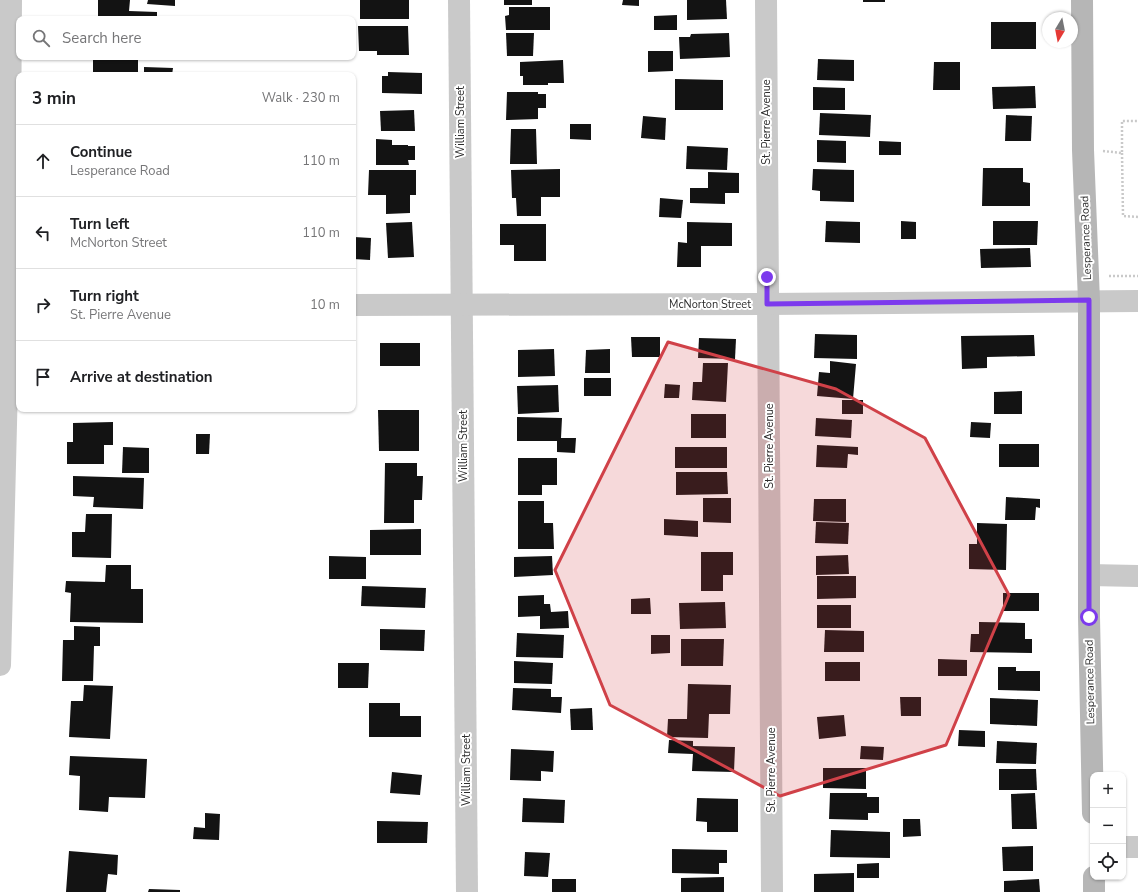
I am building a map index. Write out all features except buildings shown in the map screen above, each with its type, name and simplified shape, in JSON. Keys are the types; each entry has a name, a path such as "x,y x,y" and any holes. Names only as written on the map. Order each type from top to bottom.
{"main road":[{"name":"Lesperance Road","path":"1082,0 1083,150 1089,300 1089,617 1093,808"},
{"path":"1094,880 1094,892"}],"street":[{"path":"0,665 14,304 11,0"},
{"name":"William Street","path":"459,0 467,892"},
{"name":"St. Pierre Avenue","path":"766,0 772,892"},
{"name":"McNorton Street","path":"356,305 767,304 1089,300 1138,301"},
{"path":"1089,575 1138,576"},
{"path":"1126,848 1138,847"}],"path":[{"path":"1138,121 1122,121 1123,216 1138,217"},
{"path":"1083,150 1122,153"},
{"path":"1108,276 1138,276"}],"highlighted area":[{"path":"668,342 836,389 925,438 1009,595 946,745 780,796 610,705 555,570"}],"route":[{"path":"767,277 767,304 1089,300 1089,617"}]}
